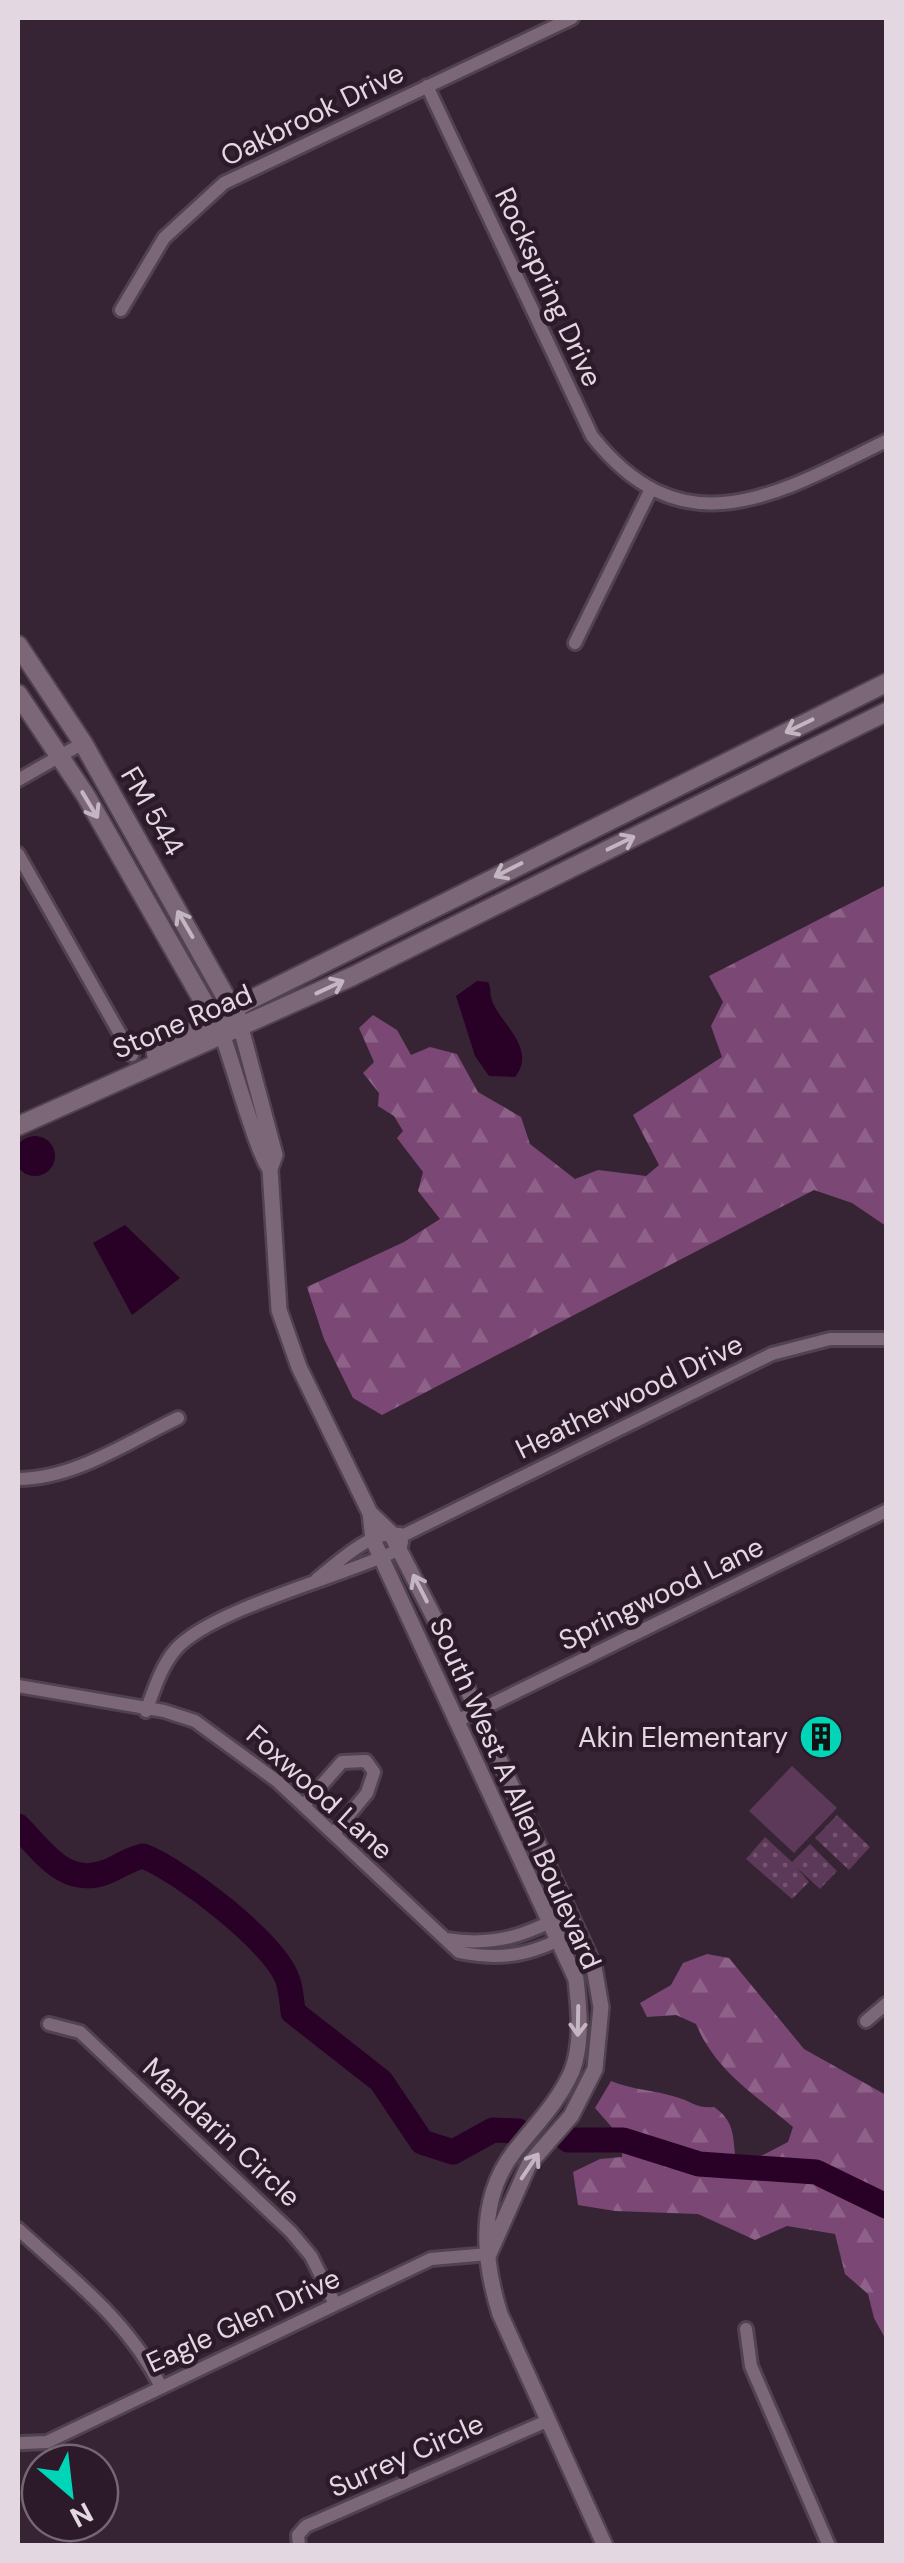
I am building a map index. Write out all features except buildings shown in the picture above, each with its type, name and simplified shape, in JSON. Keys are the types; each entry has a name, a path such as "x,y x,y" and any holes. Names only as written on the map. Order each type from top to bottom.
{"main road":[{"name":"FM 544","path":"18,645 83,743 234,1009 241,1028"},
{"name":"Stone Road","path":"112,1080 214,1019 885,686"},
{"name":"FM 544","path":"18,694 223,1037"},
{"name":"Stone Road","path":"112,1080 223,1037 886,712"},
{"path":"408,921 418,943"},
{"path":"18,1126 112,1080"}],"street":[{"name":"Oakbrook Drive","path":"120,310 164,238 208,194 258,165 572,18"},
{"name":"Rockspring Drive","path":"427,86 592,436 615,463 651,490"},
{"path":"575,643 651,490 701,504 746,503 770,496 886,441"},
{"path":"18,780 83,743"},
{"path":"18,854 132,1055"},
{"path":"241,1028 275,1155 270,1169 279,1310 299,1366 370,1513 398,1539"},
{"path":"223,1037 252,1117 261,1160 270,1169"},
{"name":"Heatherwood Drive","path":"146,1710 164,1666 178,1646 201,1630 318,1579 382,1558 398,1539 772,1354 830,1339 886,1339"},
{"path":"18,1479 66,1470 178,1418"},
{"name":"Springwood Lane","path":"458,1721 886,1511"},
{"name":"South West A Allen Boulevard","path":"370,1513 372,1540 576,1979 579,2010 572,2069 548,2113 499,2176 485,2215 500,2314 605,2546"},
{"name":"South West A Allen Boulevard","path":"398,1539 594,1967 600,2007 596,2068 571,2116 524,2173 489,2254"},
{"name":"Heatherwood Drive","path":"318,1579 372,1540 398,1539"},
{"name":"Foxwood Lane","path":"18,1686 164,1711 195,1721 304,1805 446,1939"},
{"path":"304,1805 342,1762 366,1761 374,1772 367,1793 335,1832"},
{"path":"446,1939 480,1944 504,1942 570,1912"},
{"path":"446,1939 459,1952 507,1958 559,1941 578,1930"},
{"path":"866,2021 886,2004"},
{"name":"Mandarin Circle","path":"49,2024 80,2032 291,2232 311,2256 336,2304"},
{"path":"18,2229 127,2332 161,2387"},
{"name":"Eagle Glen Drive","path":"22,2443 46,2442 431,2259 489,2254"},
{"path":"746,2329 751,2366 829,2546"},
{"name":"Surrey Circle","path":"299,2546 298,2535 306,2526 547,2421"}],"shaded area":[{"path":"477,981 488,982 494,1006 519,1045 521,1066 515,1077 489,1076 475,1056 456,996"},
{"path":"35,1136 49,1142 55,1156 49,1170 35,1176 21,1170 15,1156 21,1142"},
{"path":"125,1225 180,1278 132,1315 93,1243"},
{"path":"792,1766 837,1808 794,1853 749,1811"},
{"path":"837,1815 870,1847 849,1870 815,1838"},
{"path":"765,1837 792,1862 810,1844 837,1871 820,1889 796,1867 809,1882 792,1899 746,1859"}],"green space":[{"path":"886,885 886,1226 852,1203 814,1190 382,1415 353,1398 324,1339 307,1287 404,1242 440,1219 418,1191 423,1172 397,1138 403,1131 394,1116 378,1106 379,1093 363,1073 374,1062 359,1028 373,1015 397,1030 411,1055 430,1047 457,1054 478,1092 521,1117 530,1144 575,1179 598,1170 646,1176 659,1165 633,1115 722,1057 711,1026 723,1002 709,976"},
{"path":"707,1954 729,1958 804,2049 886,2095 886,2340 874,2318 868,2294 845,2274 835,2234 787,2226 755,2240 698,2214 615,2211 578,2205 573,2172 600,2159 622,2157 623,2140 595,2108 611,2081 714,2107 728,2122 735,2154 755,2159 788,2142 793,2127 726,2069 696,2024 676,2015 647,2017 640,2003 671,1985 683,1963"}],"waterway":[{"path":"18,1826 66,1871 91,1876 143,1856 180,1876 225,1910 280,1965 289,1985 293,2012 381,2081 422,2142 453,2152 493,2130 518,2131"},
{"path":"568,2140 623,2140 699,2164 816,2172 886,2206"}],"place":[{"name":"Akin Elementary","path":"821,1737"}]}
